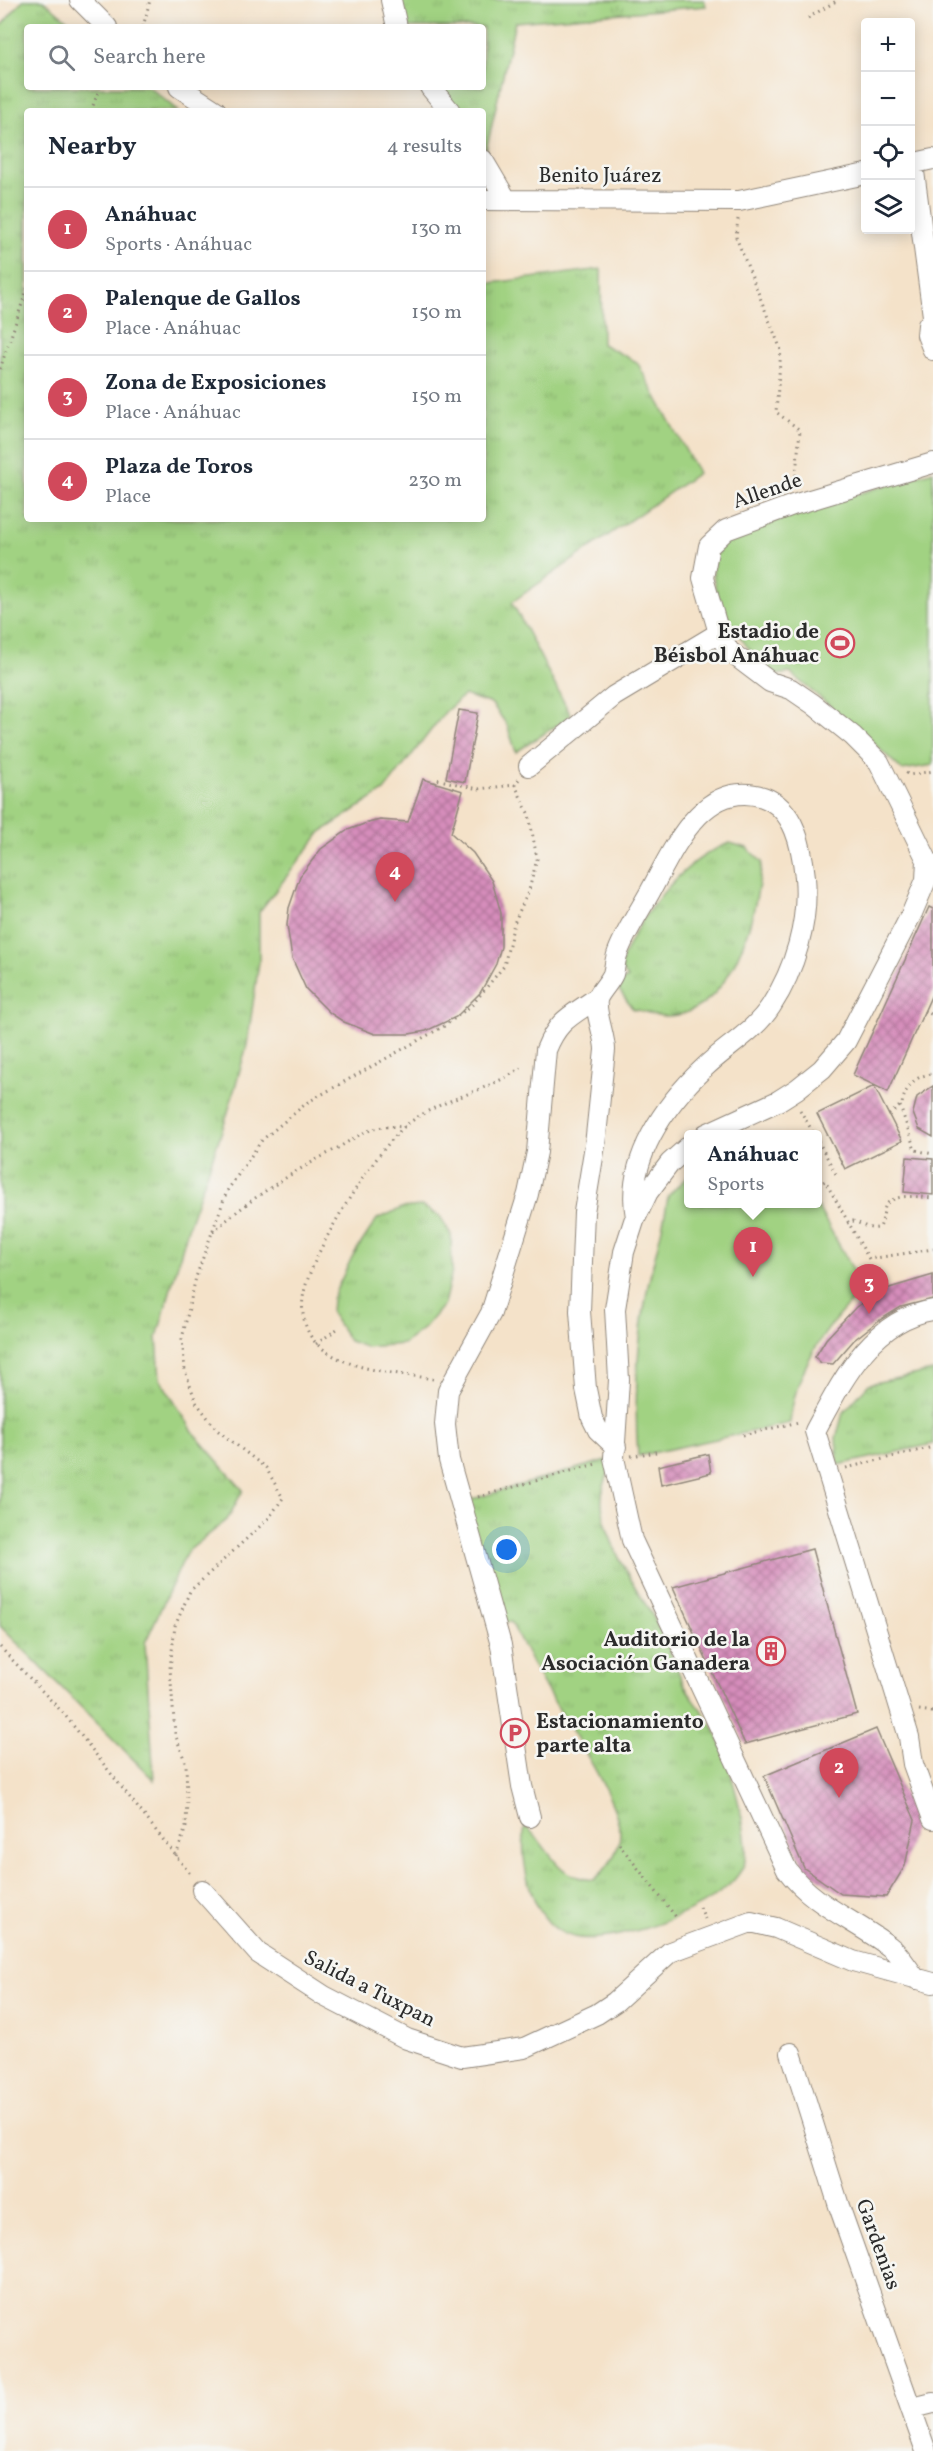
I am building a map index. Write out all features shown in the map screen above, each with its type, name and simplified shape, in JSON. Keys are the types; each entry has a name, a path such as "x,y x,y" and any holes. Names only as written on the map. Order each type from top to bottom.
{"street":[{"path":"80,0 103,24"},
{"path":"391,0 396,24"},
{"path":"184,90 211,108"},
{"path":"432,90 448,108"},
{"path":"915,163 933,159"},
{"path":"486,165 506,199"},
{"name":"Benito Juárez","path":"486,200 739,201 861,175"},
{"path":"914,180 933,318 928,325 927,334 933,350"},
{"name":"Allende","path":"714,1130 790,1094 822,1069 853,1030 912,913 926,880 927,860 879,762 853,736 813,704 791,689 770,682 729,651 719,633 703,578 710,546 726,530 793,505 933,463"},
{"path":"530,766 614,696 719,633"},
{"path":"530,1817 522,1786 501,1645 449,1460 445,1424 448,1391 491,1313 528,1194 537,1152 546,1050 552,1036 568,1016 598,997 613,973 617,953 629,929 673,846 688,826 722,797 735,794 760,796 780,807 797,834 804,875 804,916 797,951 785,986 772,1006 704,1067 660,1121 637,1170 633,1188 636,1217"},
{"path":"598,997 597,1013 605,1036 605,1050 595,1144 584,1212 580,1311 586,1389 592,1418 615,1452"},
{"path":"684,1151 659,1176 636,1217 624,1252 615,1309 619,1380 615,1452 632,1540 787,1870 800,1888 892,1948 925,1981"},
{"path":"933,1310 916,1313 881,1334 852,1364 815,1431 909,1737 914,1764 933,1819"},
{"name":"Salida a Tuxpan","path":"202,1890 258,1953 324,1996 407,2039 462,2057 524,2048 597,2014 615,2002 670,1952 752,1922 776,1928 853,1961 925,1981"},
{"name":"Gardenias","path":"791,2052 839,2206 926,2451"},
{"path":"912,2408 933,2403"}],"path":[{"path":"144,24 150,0"},
{"path":"808,18 838,0"},
{"path":"92,108 99,90"},
{"path":"739,201 736,237 781,350 776,412 800,430 793,505"},
{"path":"0,369 24,298"},
{"path":"435,783 436,779 478,789 504,788 515,785 530,766"},
{"path":"902,770 909,775 933,771"},
{"path":"176,1856 186,1827 187,1798 186,1764 175,1734 170,1668 175,1626 190,1591 269,1518 283,1498 266,1468 229,1440 205,1417 196,1402 185,1371 182,1339 187,1313 212,1233 227,1191 262,1140 308,1102 446,1025 472,1005 504,966 514,923 529,890 537,859 529,815 515,785"},
{"path":"924,1011 933,1015"},
{"path":"452,1382 360,1367 316,1344 302,1313 303,1295 330,1232 363,1176 405,1127 444,1105 510,1077 546,1050"},
{"path":"889,1115 900,1106 908,1086 916,1078 933,1074"},
{"path":"790,1094 812,1130"},
{"path":"900,1106 915,1150 933,1154"},
{"path":"212,1233 237,1210 352,1139 370,1130 386,1126 405,1127"},
{"path":"822,1148 837,1174"},
{"path":"822,1183 825,1181 869,1259 933,1249"},
{"path":"847,1223 853,1221 870,1229 877,1228 880,1227 886,1206 898,1197 933,1198"},
{"path":"316,1344 340,1327"},
{"path":"743,1434 807,1422"},
{"path":"844,1468 933,1447"},
{"path":"462,1502 615,1452 656,1452"},
{"path":"0,1647 64,1714 202,1890"},
{"path":"619,1844 676,1917"}],"green space":[{"path":"23,0 43,0 72,24 24,24 24,90 153,90 174,108 24,108 24,522 486,522 486,284 601,269 602,344 637,362 698,473 512,602 571,716 516,752 507,725 492,704 464,695 445,712 384,791 321,832 259,912 259,962 247,1045 226,1119 189,1225 157,1337 160,1379 196,1436 243,1490 227,1520 187,1552 145,1643 154,1780 0,1626 0,27"},
{"path":"392,0 704,0 706,6 515,22 486,151 486,108 439,108 426,90 486,90 486,24 397,24"},
{"name":"Estadio de Béisbol Anáhuac","path":"933,471 933,765 902,770 864,734 790,673 775,675 764,665 729,620 720,602 713,568 718,550 735,531"},
{"path":"730,843 747,848 762,862 754,908 737,959 724,981 708,999 688,1012 665,1016 633,1009 619,990 620,982 628,978 620,968 636,931 662,894 678,877 695,862"},
{"path":"684,1180 684,1208 818,1208 864,1289 837,1318 815,1349 798,1384 790,1423 638,1456 637,1373 641,1332 647,1291 668,1196"},
{"path":"421,1206 440,1216 451,1235 452,1271 444,1304 424,1328 403,1344 365,1347 349,1341 331,1313 332,1299 352,1257 377,1219 402,1208"},
{"path":"933,1371 933,1444 838,1465 836,1438 843,1413 869,1384"},
{"path":"614,1458 602,1494 602,1506 610,1536 623,1565 659,1628 685,1686 710,1722 718,1738 740,1808 746,1854 740,1872 724,1889 675,1918 618,1935 593,1938 574,1937 559,1931 538,1907 531,1891 524,1857 525,1826 561,1868 580,1878 594,1880 604,1871 618,1847 620,1834 618,1819 601,1781 545,1687 511,1622 502,1622 462,1502"}],"building":[{"path":"459,710 478,713 465,782 446,778"},
{"path":"423,779 463,791 451,833 473,853 492,881 501,913 501,947 496,964 480,993 456,1017 426,1031 409,1034 375,1034 344,1022 330,1013 306,989 292,958 287,925 289,908 300,876 321,849 348,830 364,824 380,820 408,822"},
{"path":"929,907 933,909 933,992 888,1092 853,1075"},
{"path":"874,1086 902,1141 845,1169 817,1114"},
{"path":"933,1086 933,1137 919,1129 913,1113 917,1097"},
{"path":"907,1157 933,1159 933,1195 904,1192"},
{"path":"933,1275 933,1299 901,1307 878,1321 854,1340 833,1364 821,1363 815,1357 826,1339 856,1307 886,1289"},
{"path":"708,1454 711,1473 661,1485 658,1466"},
{"name":"Auditorio de la Asociación Ganadera","path":"812,1549 857,1714 745,1744 673,1587"},
{"path":"876,1729 915,1820 905,1866 886,1897 841,1894 804,1868 764,1776"}],"place":[{"name":"Estadio de Béisbol Anáhuac","path":"840,643"},
{"name":"Plaza de Toros","path":"395,902"},
{"name":"Anáhuac","path":"753,1277"},
{"name":"Zona de Exposiciones","path":"869,1314"},
{"name":"Auditorio de la Asociación Ganadera","path":"771,1651"},
{"name":"Estacionamiento parte alta","path":"515,1733"},
{"name":"Palenque de Gallos","path":"839,1798"}]}
